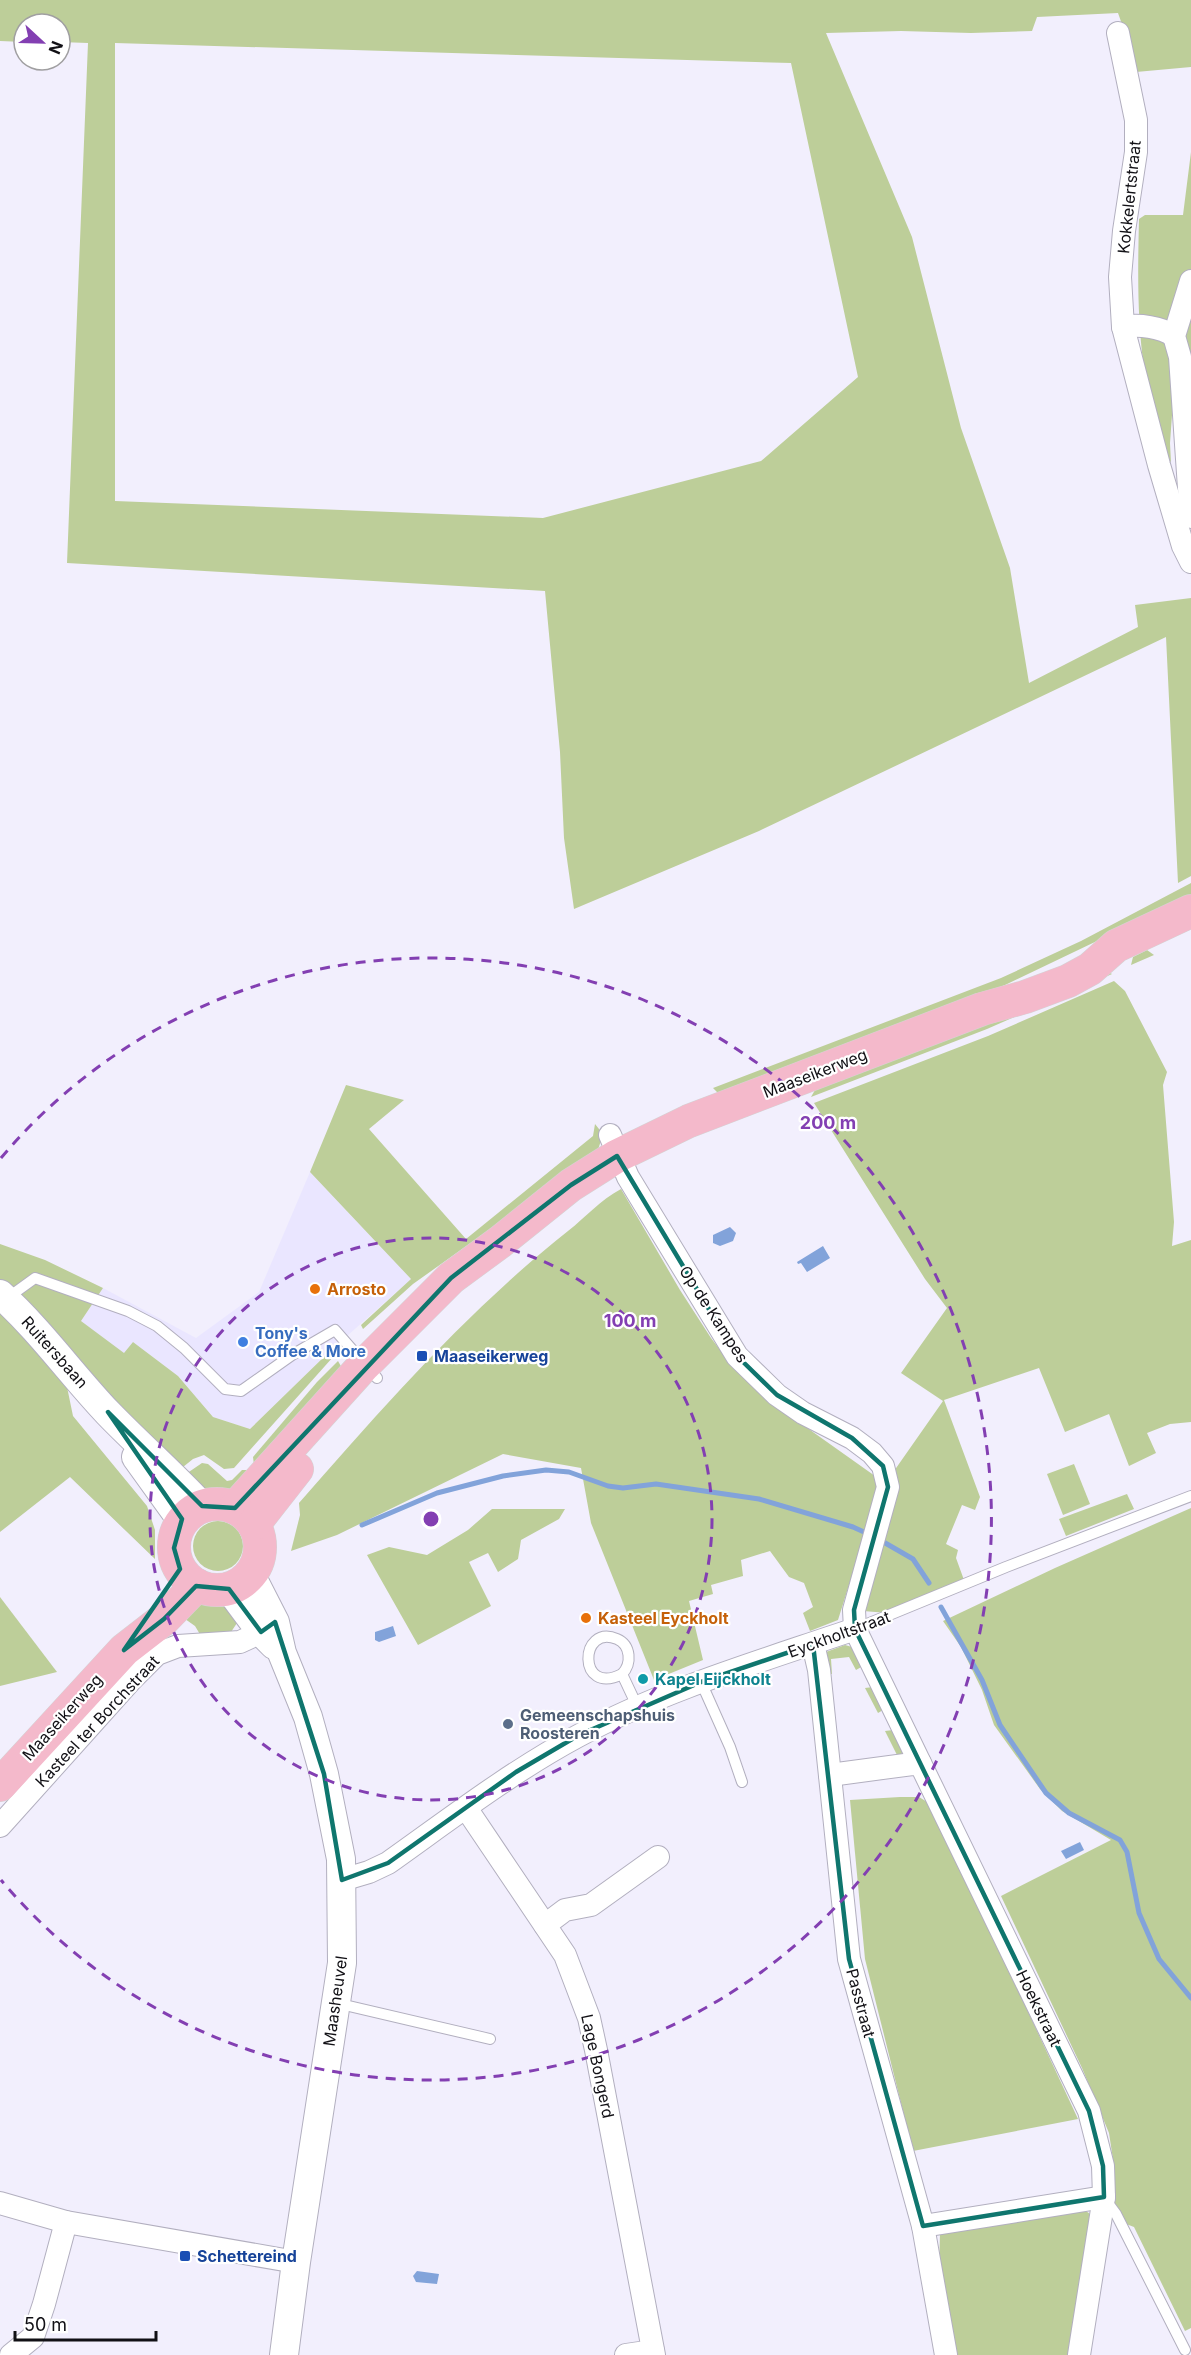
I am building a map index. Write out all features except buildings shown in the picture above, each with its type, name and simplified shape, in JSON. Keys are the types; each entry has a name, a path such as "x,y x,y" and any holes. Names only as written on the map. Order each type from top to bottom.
{"main road":[{"name":"Maaseikerweg","path":"244,1516 371,1371 459,1290 500,1242 571,1185 619,1156 690,1121 982,1009 1019,984 1090,951 1116,946 1191,910"},
{"path":"219,1504 244,1516 259,1536 258,1563 240,1582 214,1591 188,1577 174,1548 177,1532 192,1514 219,1504"},
{"name":"Maaseikerweg","path":"0,1785 124,1650 164,1619 188,1577"}],"street":[{"name":"Kokkelertstraat","path":"1118,33 1136,120 1136,152 1124,231 1120,277 1123,327 1159,465 1183,546 1191,562"},
{"path":"1191,281 1174,336 1180,357 1191,517"},
{"path":"1123,327 1157,329 1174,336"},
{"name":"Op de Kampes","path":"619,1156 736,1356 777,1395 803,1413 852,1438 872,1453 883,1466 888,1487 854,1610 855,1629"},
{"name":"Ruitersbaan","path":"3,1297 49,1343 192,1514"},
{"name":"Maasheuvel","path":"240,1582 282,1653 302,1699 322,1764 341,1859 342,1963 284,2355"},
{"name":"Kasteel ter Borchstraat","path":"0,1826 157,1654 178,1646 233,1644 247,1640 268,1627"},
{"name":"Eyckholtstraat","path":"342,1880 369,1872 388,1863 534,1761 579,1735 700,1682 855,1629"},
{"name":"Hoekstraat","path":"855,1629 1089,2111 1103,2166 1104,2198 1079,2355"},
{"name":"Passtraat","path":"813,1644 819,1670 849,1959 922,2226 946,2355"},
{"path":"830,1775 920,1763"},
{"name":"Lage Bongerd","path":"466,1808 565,1955 589,2018 653,2353"},
{"path":"545,1925 566,1910 591,1905 658,1857"},
{"path":"922,2226 1104,2198"},
{"path":"0,2203 66,2222 296,2262"},
{"path":"11,2355 33,2337 66,2222"},
{"path":"626,2355 653,2353"}],"lane":[{"path":"3,1297 36,1278 128,1311 157,1326 184,1348 225,1389 241,1391 291,1355 335,1330 371,1371"},
{"name":"Eyckholtstraat","path":"855,1629 1006,1567 1191,1496"},
{"path":"621,1674 638,1708"},
{"path":"700,1682 730,1747 742,1782"},
{"path":"336,2003 490,2039"},
{"path":"1104,2198 1116,2214 1188,2348 1174,2355"}],"highlighted area":[{"path":"617,1156 737,1356 777,1395 852,1438 883,1466 888,1487 854,1610 855,1629 1089,2111 1103,2166 1104,2197 923,2226 849,1959 813,1644 701,1682 579,1735 516,1772 388,1863 342,1880 324,1774 275,1622 261,1632 229,1589 196,1586 164,1619 124,1650 180,1569 174,1548 182,1519 108,1412 202,1506 235,1508 451,1278 571,1185"}],"shaded area":[{"path":"310,1172 411,1279 328,1353 250,1429 213,1417 178,1376 133,1342 124,1354 81,1321 103,1288 196,1338 259,1292"}],"green space":[{"path":"0,0 1191,0 1191,67 1136,72 1134,58 1118,13 1037,17 1032,31 826,33 912,237 961,428 1010,568 1029,683 1138,627 1135,605 1191,598 1191,876 1178,883 1166,637 759,831 574,909 564,838 560,752 545,591 67,563 88,43 72,42 72,12 12,12 12,42 0,41","holes":["115,43 791,63 858,377 761,461 543,518 115,501"]},
{"path":"1191,152 1191,401 1173,401 1171,463 1159,434 1145,374 1139,312 1139,219 1145,215 1183,215"},
{"path":"1191,883 1191,896 1005,985 935,1014 719,1094 713,1088 1001,978 1081,941"},
{"path":"1147,950 1154,955 1131,965 1133,957"},
{"path":"1105,970 1112,974 987,1029 811,1097 815,1090"},
{"path":"1114,981 1125,991 1167,1072 1163,1085 1174,1222 1172,1246 1191,1240 1191,1422 1170,1424 1147,1433 1156,1453 1129,1466 1109,1414 1065,1432 1039,1368 944,1400 980,1497 975,1510 962,1505 946,1544 958,1550 956,1558 964,1580 888,1613 863,1611 894,1471 943,1401 901,1373 947,1308 925,1279 814,1103 988,1036"},
{"path":"346,1085 404,1100 369,1129 466,1239 593,1136 595,1124 603,1134 597,1153 413,1284 363,1329 361,1325 411,1279 310,1172"},
{"path":"621,1189 680,1290 733,1367 796,1420 875,1476 880,1486 838,1620 810,1631 803,1613 813,1607 804,1583 789,1577 770,1551 741,1560 743,1576 711,1585 713,1594 689,1601 703,1660 654,1680 591,1523 581,1468 503,1454 337,1535 291,1551 300,1515 299,1503 362,1431 461,1326 496,1293 600,1203"},
{"path":"0,1244 45,1260 103,1288 81,1321 124,1353 133,1342 178,1376 213,1417 250,1429 328,1353 333,1357 234,1468 224,1469 204,1455 193,1459 178,1471 0,1284"},
{"path":"0,1311 67,1387 73,1416 147,1506 155,1530 155,1559 70,1477 0,1532"},
{"path":"338,1361 342,1368 254,1465 253,1457 317,1382"},
{"path":"202,1463 208,1464 227,1481 232,1480 242,1470 250,1470 250,1483 225,1494 190,1484 183,1476"},
{"path":"1074,1464 1090,1504 1063,1515 1047,1474"},
{"path":"1127,1494 1134,1509 1066,1536 1059,1519"},
{"path":"1191,1508 1191,2328 1185,2331 1134,2227 1113,2219 1114,2166 1109,2133 1082,2068 1001,1896 1111,1840 1062,1811 1040,1789 994,1725 982,1690 961,1647 943,1621"},
{"path":"492,1509 565,1509 559,1519 521,1540 518,1559 498,1572 488,1553 469,1562 491,1606 418,1645 367,1555 389,1547 427,1555 468,1530"},
{"path":"218,1521 236,1528 243,1546 236,1564 218,1571 200,1564 193,1546 200,1528"},
{"path":"0,1597 57,1672 0,1686"},
{"path":"205,1598 219,1598 237,1615 237,1623 231,1632 201,1636 195,1626 178,1614"},
{"path":"845,1645 852,1647 863,1666 856,1670 849,1657 831,1659 832,1674 830,1674 826,1652"},
{"path":"873,1687 883,1710 878,1713 865,1688"},
{"path":"893,1730 905,1751 898,1757 885,1731"},
{"path":"919,1797 932,1805 1078,2119 913,2151 865,1959 850,1800"},
{"path":"1082,2208 1090,2214 1069,2355 957,2355 939,2276 940,2232"}],"water":[{"path":"730,1227 736,1233 733,1241 720,1246 713,1243 713,1235"},
{"path":"823,1246 830,1258 807,1272 801,1263 798,1264 797,1262"},
{"path":"393,1626 396,1636 379,1642 375,1640 375,1632"},
{"path":"1080,1842 1084,1850 1066,1859 1061,1851"},
{"path":"417,2271 439,2274 437,2284 416,2282 413,2276"}],"waterway":[{"path":"362,1525 437,1493 503,1476 546,1470 569,1472 608,1486 623,1488 656,1484 759,1499 864,1532"},
{"path":"880,1540 913,1559 929,1583"},
{"path":"941,1607 982,1680 1000,1725 1046,1793 1069,1813 1120,1840 1127,1852 1139,1913 1159,1959 1191,1998"}],"place":[{"name":"Arrosto","path":"315,1289"},
{"name":"Tony's Coffee & More","path":"243,1342"},
{"name":"Maaseikerweg","path":"422,1356"},
{"name":"Kasteel Eyckholt","path":"586,1618"},
{"name":"Kapel Eijckholt","path":"643,1679"},
{"name":"Gemeenschapshuis Roosteren","path":"508,1724"},
{"name":"Schettereind","path":"185,2256"}]}
